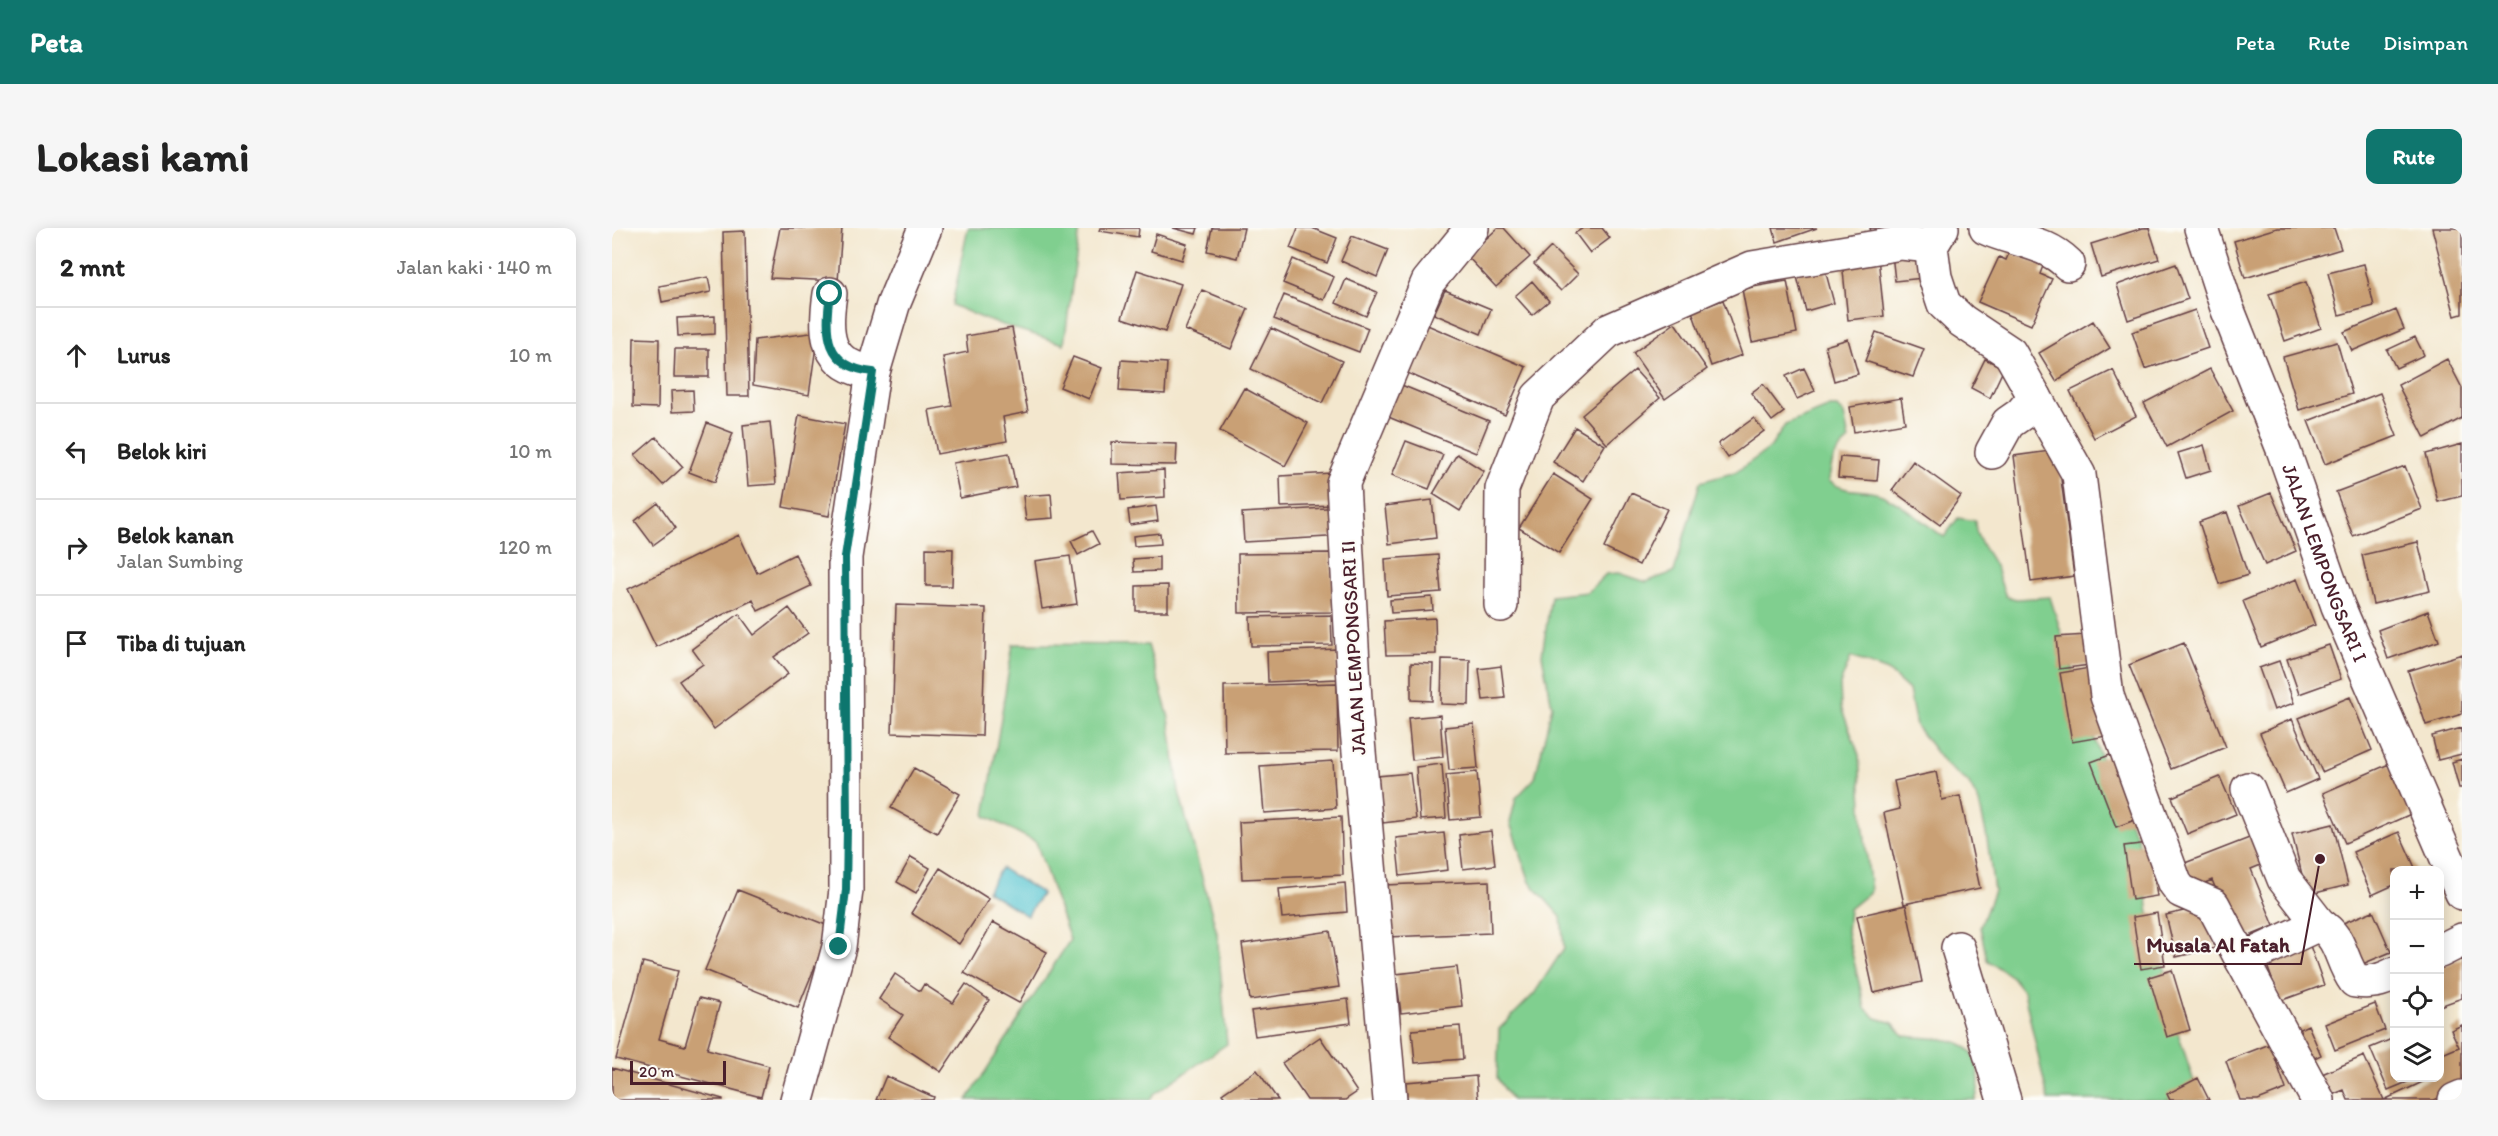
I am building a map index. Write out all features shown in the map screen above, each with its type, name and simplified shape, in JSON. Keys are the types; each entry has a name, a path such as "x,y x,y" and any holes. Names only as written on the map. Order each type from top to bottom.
{"street":[{"path":"797,1100 839,947 846,890 845,557 873,372 893,305 925,228"},
{"name":"JALAN LEMPONGSARI II","path":"1390,1100 1356,718 1343,483 1428,282 1472,228"},
{"path":"1986,228 2032,242 2060,256 2068,264"},
{"name":"JALAN LEMPONGSARI I","path":"2201,228 2227,308 2283,449 2338,606 2462,893"},
{"path":"1501,604 1502,489 1538,397 1608,331 1752,268 1936,237 1935,277 1944,304 1962,321 2010,353 2079,475 2106,696 2171,872 2181,891 2213,905 2318,1100"},
{"path":"830,294 826,325 832,349 846,365 873,372"},
{"path":"1992,452 2008,423 2021,414 2035,397"},
{"path":"2248,789 2284,879 2319,924 2333,933 2348,972 2355,981 2368,983 2381,981 2390,976"},
{"path":"2242,960 2319,924"},
{"path":"2444,949 2462,940"},
{"path":"1958,948 2004,1100"},
{"path":"2455,1100 2462,1096"}],"green space":[{"path":"968,228 1080,228 1064,344 987,320 952,305"},
{"path":"1830,407 1837,407 1844,414 1849,440 1834,458 1829,481 1842,488 1882,495 1906,509 1944,537 1958,518 1975,521 1979,539 1994,564 2006,596 2016,599 2050,597 2097,747 2118,801 2138,838 2150,920 2164,963 2178,1033 2200,1100 2048,1100 2024,992 2012,977 1987,960 1980,927 1994,891 1987,838 1979,802 1968,782 1945,764 1916,726 1909,690 1888,671 1851,657 1840,684 1841,707 1859,755 1863,823 1871,891 1849,909 1847,932 1865,1008 1876,1018 1893,1023 1904,1036 1948,1040 1961,1044 1967,1049 1978,1069 1975,1100 1512,1100 1497,1078 1499,1029 1534,994 1564,948 1561,917 1530,882 1510,823 1516,798 1535,778 1552,706 1542,655 1551,596 1588,592 1606,574 1619,573 1646,582 1674,572 1700,482 1736,472 1770,448 1785,425"},
{"path":"1013,644 1148,645 1169,718 1179,792 1217,933 1227,1044 1154,1094 1150,1100 967,1100 1070,940 1036,842 985,816"}],"water":[{"path":"1001,868 1042,893 1027,916 987,891"}],"building":[{"path":"780,228 842,228 838,281 770,278"},
{"path":"1100,228 1139,228 1138,237 1099,231"},
{"path":"1173,228 1198,228 1196,234"},
{"path":"1212,228 1244,228 1237,258 1207,251"},
{"path":"1298,228 1312,228 1337,238 1327,263 1290,248"},
{"path":"1498,228 1504,228 1530,257 1496,287 1467,256"},
{"path":"1583,228 1602,228 1610,238 1590,253 1575,233"},
{"path":"1773,228 1817,228 1777,242"},
{"path":"1870,228 1891,228 1892,231 1872,237"},
{"path":"2149,228 2159,259 2101,277 2091,244"},
{"path":"2277,228 2334,228 2341,249 2245,278 2234,241"},
{"path":"2432,228 2462,228 2462,314 2455,316"},
{"path":"745,231 749,396 727,396 723,232"},
{"path":"1156,234 1187,244 1182,260 1151,251"},
{"path":"1352,236 1388,250 1377,277 1341,261"},
{"path":"1551,247 1578,274 1561,291 1534,264"},
{"path":"1930,250 1933,277 1895,281 1892,254"},
{"path":"2010,251 2043,266 2040,274 2052,279 2031,325 1978,302 1999,257 2006,260"},
{"path":"1878,257 1884,316 1848,320 1842,261"},
{"path":"1293,259 1334,277 1324,300 1283,283"},
{"path":"2176,264 2188,299 2128,320 2117,285"},
{"path":"2364,264 2374,306 2339,315 2328,273"},
{"path":"1824,266 1834,303 1806,311 1796,273"},
{"path":"1137,270 1181,284 1165,332 1122,318"},
{"path":"708,277 711,292 662,302 659,286"},
{"path":"1346,279 1377,292 1366,316 1336,303"},
{"path":"1532,281 1549,301 1532,315 1515,296"},
{"path":"1787,281 1797,333 1752,342 1742,289"},
{"path":"2306,282 2321,328 2285,341 2269,294"},
{"path":"1202,290 1248,309 1231,349 1185,330"},
{"path":"1445,290 1491,309 1481,334 1434,314"},
{"path":"1284,295 1368,328 1359,352 1274,319"},
{"path":"1723,300 1742,355 1711,366 1692,311"},
{"path":"2195,310 2208,348 2145,369 2132,332"},
{"path":"2396,310 2404,329 2352,351 2344,332"},
{"path":"715,316 715,334 678,336 677,318"},
{"path":"2093,321 2110,348 2056,381 2039,353"},
{"path":"1675,323 1707,369 1665,399 1633,353"},
{"path":"1425,324 1526,367 1505,415 1405,372"},
{"path":"1012,328 1028,412 1003,417 1007,441 937,454 929,410 952,406 943,357 968,352 966,336"},
{"path":"1271,328 1342,361 1322,403 1251,369"},
{"path":"818,332 809,395 753,385 755,340"},
{"path":"1876,332 1924,349 1913,377 1865,361"},
{"path":"2415,337 2424,355 2396,368 2387,350"},
{"path":"634,338 659,339 658,408 633,407"},
{"path":"1848,339 1858,374 1834,381 1825,346"},
{"path":"2337,342 2352,394 2299,410 2283,357"},
{"path":"675,349 709,349 709,377 674,377"},
{"path":"1073,357 1102,368 1089,399 1060,387"},
{"path":"1985,359 2004,368 1990,398 1971,388"},
{"path":"2447,359 2462,388 2462,418 2425,438 2398,385"},
{"path":"1121,360 1167,363 1165,394 1119,391"},
{"path":"1804,368 1815,391 1797,399 1786,376"},
{"path":"2210,369 2233,411 2167,447 2144,403"},
{"path":"1635,370 1660,398 1607,444 1582,415"},
{"path":"2113,370 2136,416 2094,438 2070,391"},
{"path":"1399,384 1489,421 1476,453 1386,416"},
{"path":"1763,384 1784,412 1772,421 1751,393"},
{"path":"1244,388 1308,423 1285,466 1220,431"},
{"path":"693,390 694,411 672,412 671,391"},
{"path":"2380,393 2397,436 2325,464 2308,421"},
{"path":"1901,398 1905,423 1854,432 1850,407"},
{"path":"799,415 845,424 829,516 783,507"},
{"path":"1754,418 1764,431 1728,458 1718,444"},
{"path":"770,422 776,484 748,486 743,425"},
{"path":"707,423 733,433 715,482 689,472"},
{"path":"1575,427 1605,445 1583,481 1553,462"},
{"path":"656,437 683,467 663,485 635,455"},
{"path":"1406,441 1443,455 1429,489 1392,475"},
{"path":"1112,442 1177,444 1176,465 1112,464"},
{"path":"2462,444 2462,496 2438,502 2426,454"},
{"path":"2204,445 2211,470 2186,478 2178,453"},
{"path":"2057,450 2074,576 2031,582 2014,456"},
{"path":"1009,453 1016,487 960,498 953,463"},
{"path":"1457,454 1484,471 1460,511 1433,494"},
{"path":"1840,457 1879,460 1877,481 1838,478"},
{"path":"1913,461 1961,496 1940,525 1892,490"},
{"path":"2405,466 2422,509 2353,536 2336,492"},
{"path":"1164,470 1165,497 1121,500 1119,473"},
{"path":"1332,473 1334,505 1281,507 1280,476"},
{"path":"1553,474 1593,499 1559,553 1519,528"},
{"path":"1631,493 1667,509 1639,565 1604,548"},
{"path":"2271,493 2296,551 2265,565 2239,506"},
{"path":"1051,494 1053,518 1026,520 1023,496"},
{"path":"1432,500 1436,538 1389,544 1385,506"},
{"path":"658,503 676,528 653,545 635,521"},
{"path":"1156,506 1158,521 1130,525 1128,510"},
{"path":"1342,507 1344,536 1244,542 1242,513"},
{"path":"2227,512 2248,575 2219,584 2199,522"},
{"path":"1092,531 1099,544 1078,555 1071,541"},
{"path":"1160,533 1161,544 1134,546 1133,536"},
{"path":"739,535 757,573 795,554 811,586 758,611 753,600 656,647 628,589"},
{"path":"2418,542 2430,591 2373,604 2362,555"},
{"path":"926,548 953,549 952,586 926,586"},
{"path":"1332,553 1333,612 1239,613 1238,554"},
{"path":"1438,555 1441,592 1387,596 1385,559"},
{"path":"1070,556 1077,604 1042,609 1035,561"},
{"path":"1159,557 1159,571 1134,572 1133,559"},
{"path":"2297,579 2315,625 2261,647 2243,601"},
{"path":"1168,585 1168,611 1136,611 1136,586"},
{"path":"1432,597 1433,610 1391,613 1390,600"},
{"path":"896,605 986,608 982,736 892,733"},
{"path":"789,608 808,633 774,657 788,674 714,729 679,681 703,664 692,649 739,614 754,635"},
{"path":"2428,611 2439,641 2388,659 2378,630"},
{"path":"1331,615 1332,645 1251,646 1250,617"},
{"path":"1435,618 1436,654 1386,655 1384,621"},
{"path":"2087,635 2090,665 2059,669 2056,637"},
{"path":"2184,643 2226,747 2171,769 2129,665"},
{"path":"2329,645 2341,679 2299,694 2287,659"},
{"path":"1337,649 1338,679 1268,682 1267,652"},
{"path":"2462,654 2462,714 2426,725 2408,671"},
{"path":"1442,659 1470,660 1469,705 1441,704"},
{"path":"2279,661 2294,703 2274,710 2259,668"},
{"path":"1411,663 1433,664 1432,701 1411,700"},
{"path":"1501,666 1505,698 1483,700 1479,669"},
{"path":"2095,667 2107,736 2072,742 2060,673"},
{"path":"1337,683 1338,751 1225,753 1224,686"},
{"path":"2350,697 2372,750 2322,772 2299,718"},
{"path":"1440,715 1443,757 1412,760 1408,718"},
{"path":"2292,719 2318,779 2286,793 2260,733"},
{"path":"1474,724 1478,768 1449,770 1445,727"},
{"path":"2462,728 2462,754 2438,760 2432,736"},
{"path":"2118,752 2143,817 2116,827 2091,762"},
{"path":"2462,759 2462,788 2459,788 2452,762"},
{"path":"1333,761 1336,808 1264,813 1260,766"},
{"path":"1442,764 1446,818 1420,820 1416,767"},
{"path":"2389,764 2411,814 2345,843 2323,793"},
{"path":"914,768 960,794 937,833 891,808"},
{"path":"1477,772 1481,817 1450,820 1446,775"},
{"path":"1936,772 1942,800 1960,796 1980,888 1904,904 1884,813 1900,809 1894,781"},
{"path":"1410,773 1416,819 1383,823 1377,776"},
{"path":"2220,777 2236,814 2187,834 2172,797"},
{"path":"1341,817 1343,875 1242,879 1239,822"},
{"path":"2333,824 2348,885 2307,895 2292,834"},
{"path":"1491,831 1495,865 1463,869 1459,835"},
{"path":"2399,832 2414,866 2390,866 2390,887 2372,895 2353,852"},
{"path":"1444,833 1448,870 1400,876 1396,838"},
{"path":"2257,835 2268,862 2251,869 2274,926 2237,941 2212,880 2195,887 2185,863"},
{"path":"2149,843 2157,896 2132,900 2124,846"},
{"path":"911,857 930,868 916,893 897,882"},
{"path":"940,868 989,899 959,944 911,913"},
{"path":"1489,881 1491,933 1386,937 1384,885"},
{"path":"1345,883 1347,912 1282,918 1279,889"},
{"path":"738,890 831,927 798,1008 705,970"},
{"path":"1906,905 1922,982 1874,993 1857,916"},
{"path":"2206,906 2215,948 2176,957 2166,915"},
{"path":"2373,911 2390,952 2360,965 2343,923"},
{"path":"2157,913 2165,965 2141,969 2133,917"},
{"path":"993,922 1047,952 1019,1003 964,973"},
{"path":"1330,931 1339,987 1250,1000 1242,944"},
{"path":"2308,940 2324,985 2280,1001 2264,957"},
{"path":"2462,959 2462,998 2444,1005 2444,974 2444,966"},
{"path":"643,962 678,971 659,1039 685,1046 699,998 720,1003 707,1049 769,1066 761,1097 616,1059"},
{"path":"1457,967 1462,1006 1401,1013 1396,974"},
{"path":"2172,970 2190,1030 2167,1037 2149,977"},
{"path":"895,974 920,991 924,984 953,1003 966,984 989,1000 941,1072 888,1037 903,1015 879,999"},
{"path":"1348,999 1351,1023 1255,1036 1251,1011"},
{"path":"2375,1004 2385,1030 2335,1050 2325,1024"},
{"path":"2308,1025 2321,1055 2300,1065 2287,1035"},
{"path":"2462,1025 2462,1088 2434,1100 2384,1100 2422,1082 2444,1082 2444,1053 2459,1047 2451,1030"},
{"path":"1460,1026 1463,1059 1415,1063 1412,1030"},
{"path":"1320,1037 1357,1092 1345,1100 1307,1100 1282,1063"},
{"path":"2390,1040 2390,1082 2407,1082 2388,1090 2370,1048"},
{"path":"2270,1044 2286,1089 2258,1100 2240,1100 2226,1061"},
{"path":"2364,1056 2384,1100 2348,1100 2344,1090 2324,1098 2315,1077"},
{"path":"612,1068 723,1099 723,1100 612,1100"},
{"path":"1257,1070 1278,1100 1227,1100 1222,1094"},
{"path":"886,1076 934,1097 933,1100 876,1100"},
{"path":"1476,1076 1478,1100 1407,1100 1406,1082"},
{"path":"2198,1078 2209,1100 2170,1100 2167,1094"}],"place":[{"name":"Musala Al Fatah","path":"2320,859"}],"route":[{"path":"830,294 826,325 832,349 846,365 873,372 845,557 847,828 846,890 839,947"}]}
